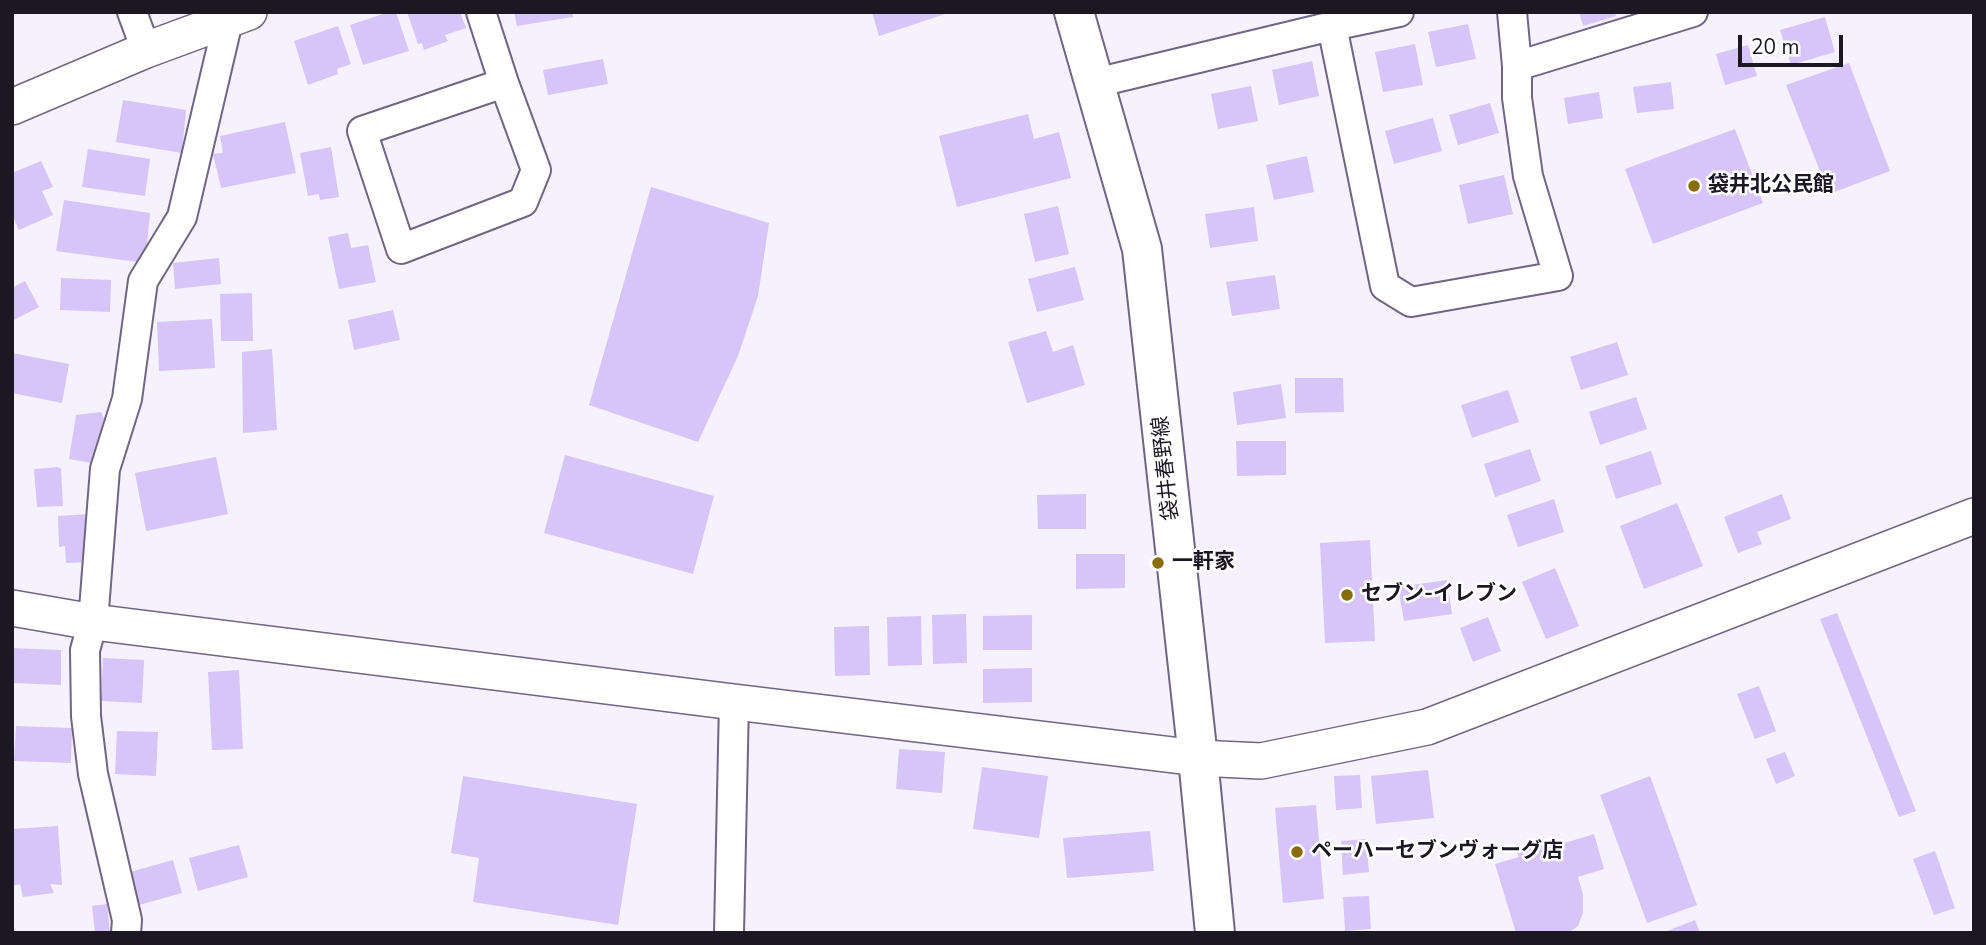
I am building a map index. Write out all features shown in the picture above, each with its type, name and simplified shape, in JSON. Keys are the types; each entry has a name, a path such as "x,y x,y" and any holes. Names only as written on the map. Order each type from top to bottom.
{"main road":[{"name":"袋井春野線","path":"1074,12 1142,249 1215,933"}],"street":[{"path":"132,12 146,50"},
{"path":"481,12 536,170 523,202 401,249 362,131 504,83"},
{"path":"1094,83 1399,12"},
{"path":"1332,26 1385,286 1411,302 1558,276 1528,176 1517,98 1512,12"},
{"path":"1517,66 1693,12"},
{"path":"12,107 146,50 238,17"},
{"path":"126,933 127,920 93,774 86,716 85,650 93,622 105,469 127,398 143,281 182,217 238,17"},
{"path":"12,608 93,622 734,702 1198,758 1261,761 1427,727 1974,516"},
{"path":"729,933 734,702"}],"building":[{"path":"396,12 409,51 363,65 350,25"},
{"path":"407,12 460,12 466,28 445,35 448,41 424,50 422,43 418,44"},
{"path":"514,12 572,12 573,17 517,26"},
{"path":"872,12 948,12 948,13 879,36"},
{"path":"1579,12 1615,12 1616,16 1583,26"},
{"path":"1825,17 1835,52 1791,65 1780,30"},
{"path":"1468,24 1476,59 1436,67 1428,32"},
{"path":"338,26 351,64 337,69 338,74 308,85 294,41"},
{"path":"1415,44 1423,85 1383,92 1375,52"},
{"path":"1748,45 1757,76 1725,85 1716,54"},
{"path":"603,59 608,84 548,95 543,70"},
{"path":"1312,61 1319,96 1279,105 1272,70"},
{"path":"1849,63 1890,171 1829,194 1786,85"},
{"path":"1671,82 1674,109 1637,113 1633,87"},
{"path":"1251,86 1258,121 1218,129 1211,94"},
{"path":"1599,92 1603,118 1568,124 1564,98"},
{"path":"123,100 186,110 182,153 116,142"},
{"path":"1490,103 1499,133 1458,145 1449,115"},
{"path":"1028,114 1034,139 1059,132 1071,178 957,207 939,136"},
{"path":"1433,118 1442,151 1394,164 1385,131"},
{"path":"285,122 296,173 221,188 213,154 223,153 220,136"},
{"name":"袋井北公民館","path":"1735,129 1763,203 1653,244 1625,169"},
{"path":"331,147 339,197 320,200 319,194 308,196 300,153"},
{"path":"88,149 150,159 145,196 82,187"},
{"path":"1307,156 1314,192 1274,200 1266,165"},
{"path":"41,161 53,187 42,191 53,215 19,230 12,215 12,173"},
{"path":"1504,175 1513,214 1468,224 1459,185"},
{"path":"651,187 769,223 758,296 738,356 698,442 589,405"},
{"path":"64,200 150,213 145,263 56,251"},
{"path":"1058,206 1069,254 1035,262 1024,214"},
{"path":"1254,207 1258,241 1210,248 1205,214"},
{"path":"348,233 351,248 368,245 376,282 339,289 328,237"},
{"path":"219,258 221,284 175,289 173,263"},
{"path":"1075,267 1084,300 1037,312 1028,279"},
{"path":"1275,275 1280,309 1232,316 1226,282"},
{"path":"61,278 111,280 110,312 60,310"},
{"path":"25,281 39,307 12,321 12,288"},
{"path":"252,293 253,341 221,341 220,294"},
{"path":"393,310 400,340 354,350 348,320"},
{"path":"212,319 215,368 159,371 157,322"},
{"path":"1046,331 1053,352 1073,345 1085,385 1027,403 1008,342"},
{"path":"1617,342 1628,375 1581,390 1570,357"},
{"path":"272,349 277,430 243,433 242,352"},
{"path":"12,353 69,364 62,403 12,393"},
{"path":"1295,378 1343,378 1344,412 1295,413"},
{"path":"1281,384 1286,418 1237,425 1233,392"},
{"path":"1508,390 1519,422 1472,438 1461,405"},
{"path":"1636,397 1647,429 1600,445 1589,412"},
{"path":"101,412 104,419 97,464 69,459 76,415"},
{"path":"1236,441 1286,441 1286,475 1237,476"},
{"path":"1530,449 1541,481 1495,497 1484,464"},
{"path":"1651,451 1662,484 1616,499 1605,466"},
{"path":"565,455 714,496 693,574 544,533"},
{"path":"216,457 228,514 146,531 135,473"},
{"path":"34,469 61,469 63,506 37,507"},
{"path":"1086,494 1086,529 1038,529 1037,495"},
{"path":"1782,494 1791,519 1757,532 1762,544 1738,553 1724,517"},
{"path":"1554,499 1564,532 1518,547 1507,515"},
{"path":"1677,503 1703,566 1644,589 1620,526"},
{"path":"90,514 93,562 66,563 65,546 59,547 58,516"},
{"path":"1370,540 1375,641 1325,643 1320,543"},
{"path":"1076,554 1125,554 1125,588 1076,589"},
{"path":"1555,568 1579,626 1546,639 1522,582"},
{"path":"1447,580 1452,614 1404,621 1398,587"},
{"path":"1837,613 1916,811 1899,817 1820,619"},
{"path":"966,614 967,663 933,664 932,615"},
{"path":"1032,615 1032,650 983,650 983,616"},
{"path":"921,616 922,665 888,666 887,617"},
{"path":"1488,617 1501,651 1473,662 1460,628"},
{"path":"869,626 870,675 835,676 834,627"},
{"path":"12,648 61,650 61,685 12,683"},
{"path":"103,658 144,660 142,703 101,701"},
{"path":"1032,668 1032,702 983,703 983,669"},
{"path":"239,670 243,749 212,750 208,672"},
{"path":"1759,686 1776,731 1755,739 1737,694"},
{"path":"16,726 72,728 71,763 14,761"},
{"path":"117,731 158,732 156,776 115,774"},
{"path":"899,749 945,752 942,793 896,789"},
{"path":"1785,752 1795,776 1776,784 1766,759"},
{"path":"982,767 1048,776 1039,838 973,829"},
{"path":"1428,770 1434,818 1376,824 1371,776"},
{"path":"1360,775 1362,808 1336,810 1334,776"},
{"path":"463,776 637,804 618,925 473,902 479,858 451,853"},
{"path":"1650,776 1697,905 1647,923 1600,795"},
{"path":"1316,805 1324,899 1283,903 1275,808"},
{"path":"58,826 62,885 50,884 54,893 23,897 20,884 12,886 12,829"},
{"path":"1150,831 1154,871 1067,878 1063,838"},
{"path":"1594,834 1604,869 1578,877 1583,895 1583,913 1578,926 1568,933 1516,933 1495,864 1519,857 1516,850 1556,838 1558,845"},
{"path":"1366,839 1369,872 1343,875 1341,841"},
{"path":"239,845 248,877 198,891 189,858"},
{"path":"1935,851 1955,908 1934,915 1913,859"},
{"path":"173,860 182,893 132,907 123,874"},
{"path":"1369,896 1371,929 1345,931 1343,897"},
{"path":"107,904 110,933 95,933 92,906"},
{"path":"1695,920 1700,933 1662,933"}],"place":[{"name":"袋井北公民館","path":"1694,186"},
{"name":"一軒家","path":"1158,563"},
{"name":"セブン-イレブン","path":"1347,595"},
{"name":"ペーハーセブンヴォーグ店","path":"1297,852"}]}
